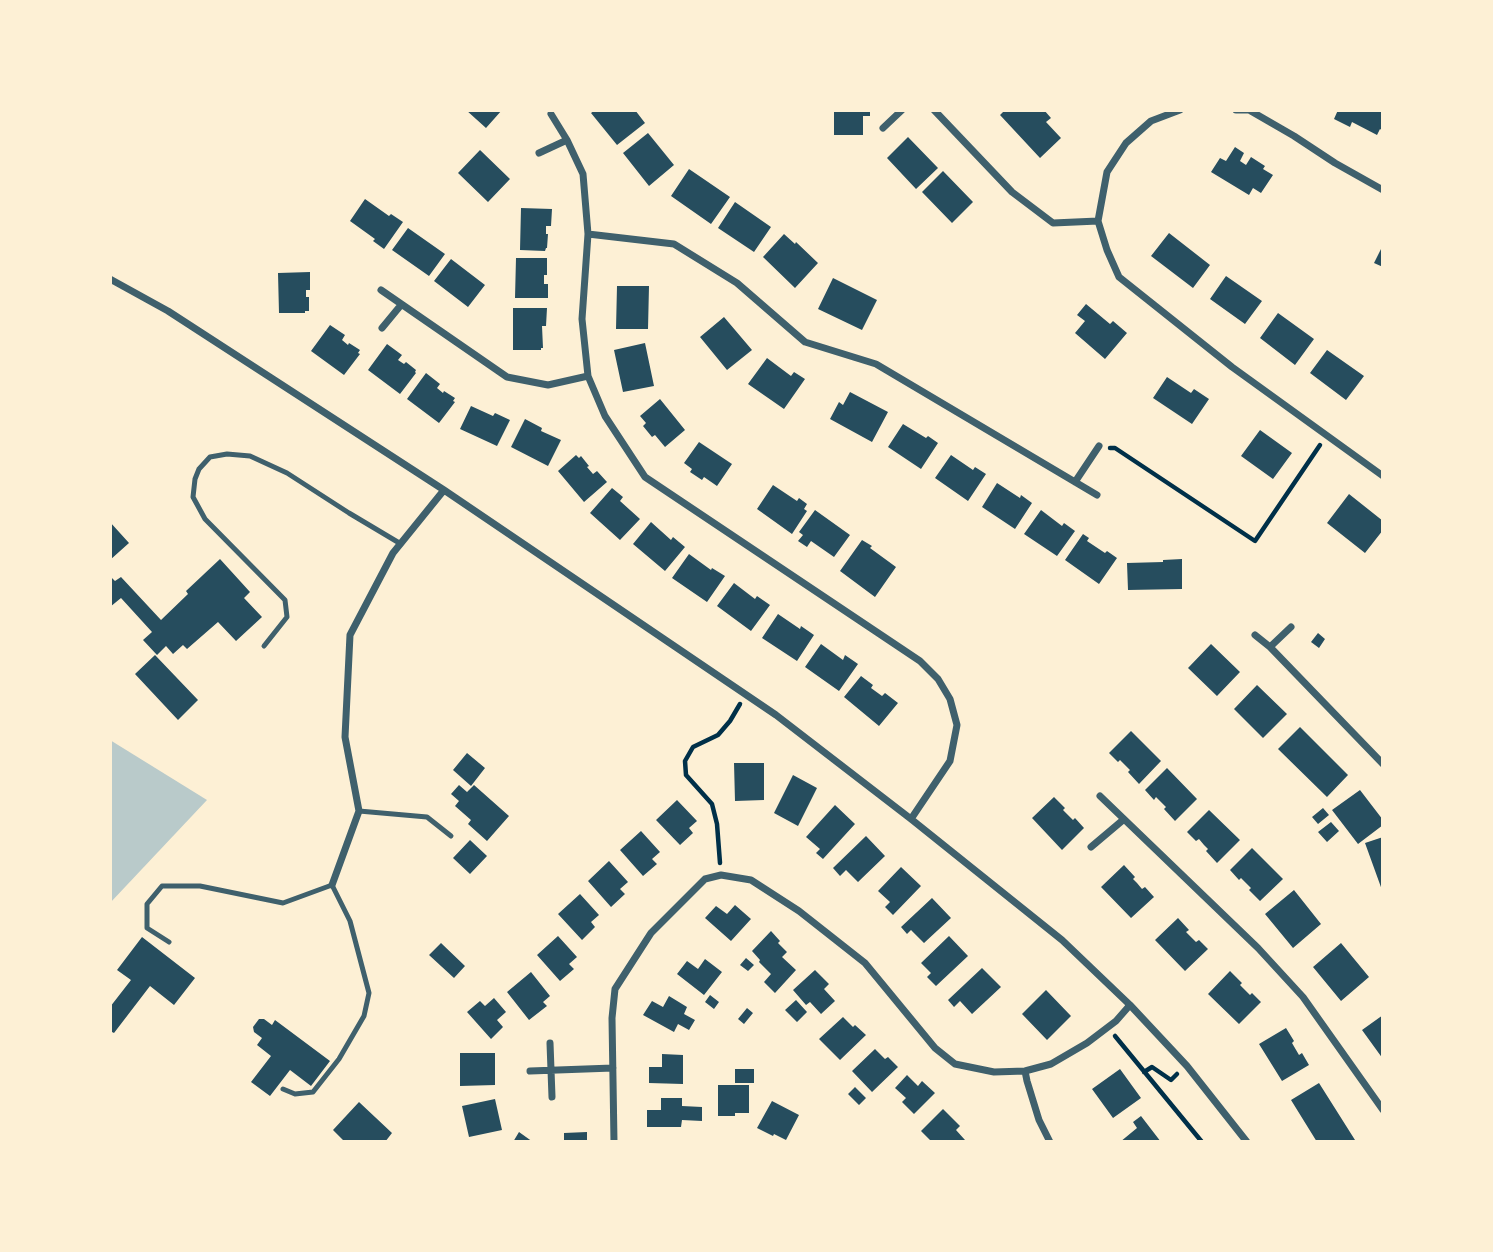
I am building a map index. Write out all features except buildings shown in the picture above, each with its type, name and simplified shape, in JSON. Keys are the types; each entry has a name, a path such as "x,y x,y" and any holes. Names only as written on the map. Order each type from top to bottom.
{"street":[{"path":"883,128 902,110"},
{"path":"934,110 1012,192 1053,223 1098,221"},
{"path":"1180,110 1151,121 1126,143 1107,172 1098,221 1119,277 1232,367 1383,475"},
{"path":"1236,110 1249,110 1383,190"},
{"path":"551,114 583,174 588,234 582,319 588,376 605,416 645,477 920,661 938,679 950,699 957,725 950,761 911,819"},
{"path":"539,153 567,140"},
{"path":"588,234 674,244 737,283 805,342 876,364 1097,495"},
{"path":"110,279 168,311 444,490 776,715 1062,940 1130,1005 1187,1066 1247,1142"},
{"path":"381,290 507,377 548,385 588,376"},
{"path":"382,328 401,305"},
{"path":"1075,482 1099,446"},
{"path":"332,885 359,811 345,737 350,635 393,554 444,490"},
{"path":"1270,647 1291,627"},
{"path":"1255,635 1270,647 1383,764"},
{"path":"1100,796 1258,948 1303,997 1383,1110"},
{"path":"1091,847 1123,820"},
{"path":"614,1142 612,1018 615,989 651,933 705,879 721,875 751,880 799,911 865,962 934,1048 956,1064 994,1072 1025,1070 1051,1064 1087,1043 1116,1021 1130,1005"},
{"path":"550,1043 552,1097"},
{"path":"530,1071 613,1068"},
{"path":"1025,1070 1039,1120 1049,1142"}],"lane":[{"path":"264,646 287,617 285,600 205,519 193,497 199,469 210,457 227,454 250,456 287,473 401,544"},
{"path":"359,811 427,817 451,836"},
{"path":"169,942 147,928 147,904 162,886 200,886 283,903 332,885 351,921 369,993 364,1016 339,1059 313,1092 296,1094 283,1089"}],"path":[{"path":"1099,446 1115,449 1255,541 1327,435"},
{"path":"721,875 717,824 712,804 686,775 685,761 693,747 718,735 746,695"},
{"path":"1108,1027 1202,1142"},
{"path":"1144,1072 1152,1066 1171,1080 1187,1066"}],"shaded area":[{"path":"110,740 207,800 110,903"}]}
